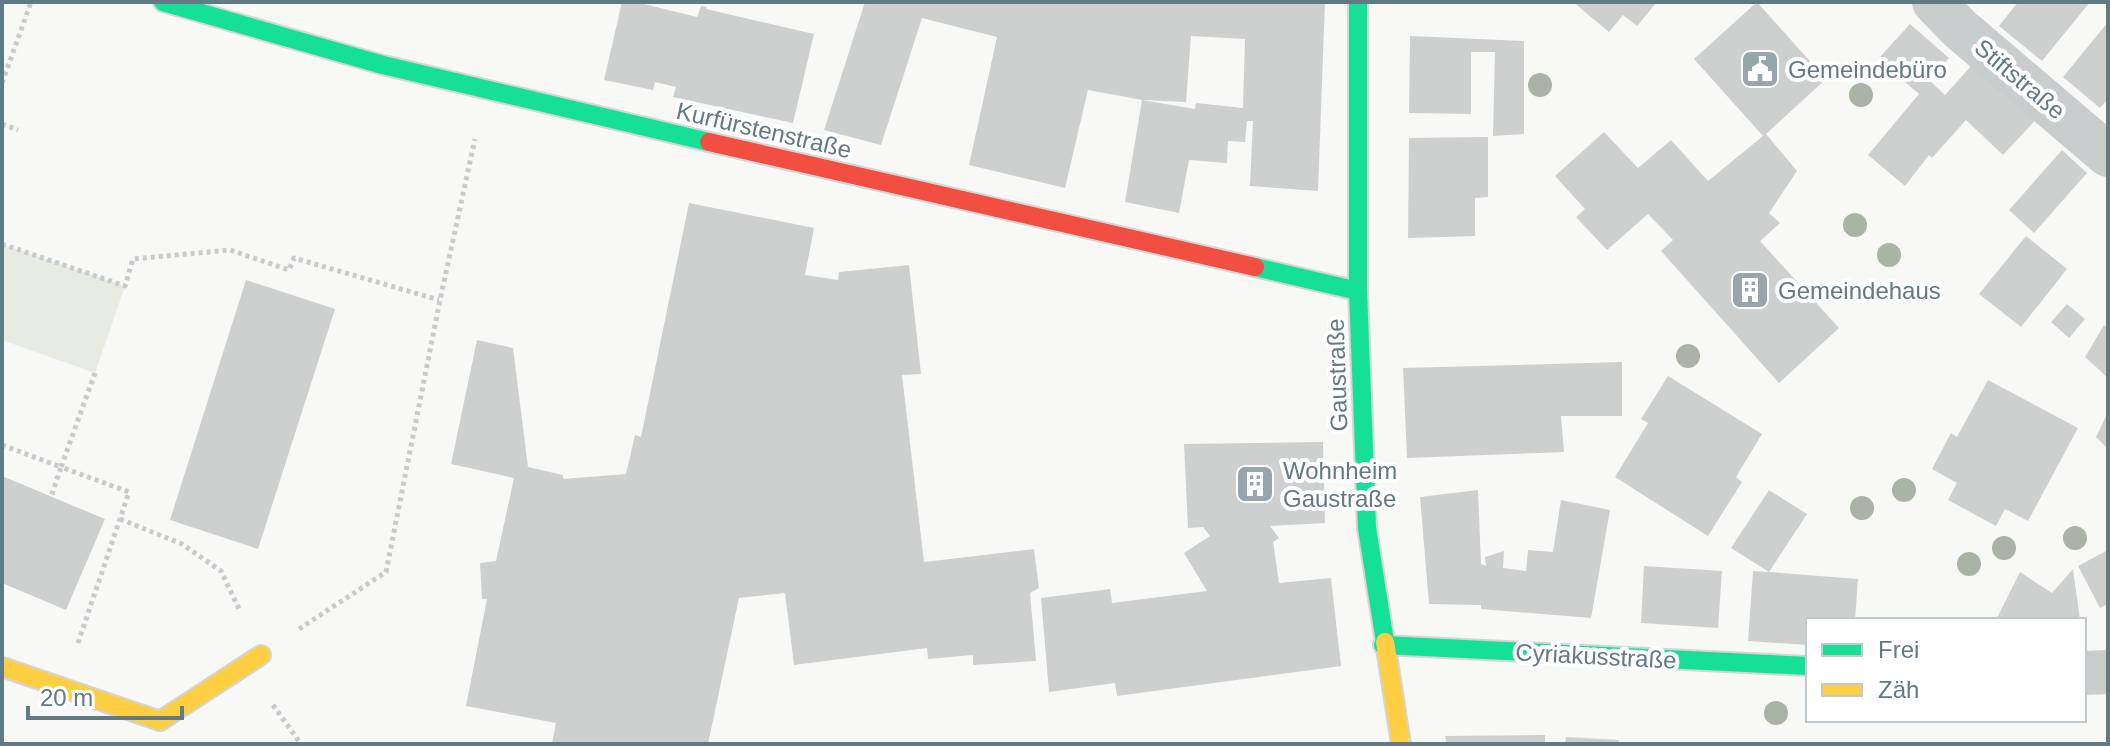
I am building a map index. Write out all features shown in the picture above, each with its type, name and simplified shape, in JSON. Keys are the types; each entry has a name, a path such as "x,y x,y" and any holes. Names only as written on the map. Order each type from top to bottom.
{"street":[{"name":"Kurfürstenstraße","path":"163,2 371,62 486,91 1358,291"},
{"name":"Gaustraße","path":"1358,2 1358,291 1367,528 1401,744"},
{"name":"Stiftstraße","path":"1934,2 1959,28 2108,155"},
{"name":"Cyriakusstraße","path":"1383,645 1806,666"},
{"path":"2,667 160,721 261,655"},
{"path":"2086,673 2108,672"}],"path":[{"path":"2,83 31,2"},
{"path":"120,519 182,544 221,571 261,655 386,572 440,300 486,91"},
{"path":"2,124 18,130"},
{"path":"2,244 125,286 133,259 230,250 289,270 294,258 440,300"},
{"path":"51,497 95,373"},
{"path":"2,445 129,492 62,689"}],"shaded area":[{"path":"2,244 125,286 95,373 2,340"}],"building":[{"path":"622,2 636,2 697,17 701,6 707,7 814,34 793,123 673,97 676,87 655,82 653,90 604,80"},
{"path":"865,2 1325,2 1318,191 1250,186 1253,121 1247,121 1245,142 1228,141 1227,163 1189,160 1179,213 1125,202 1142,100 1088,90 1065,188 969,165 997,37 922,18 881,145 824,130","holes":["1191,36 1245,39 1243,108 1196,103 1195,109 1142,100 1186,102"]},
{"path":"1573,2 1657,2 1637,26 1623,15 1609,32"},
{"name":"Gemeindehaus","path":"1757,2 1826,79 1766,134 1797,171 1769,213 1780,223 1760,241 1839,328 1779,383 1661,251 1673,240 1648,214 1607,250 1576,217 1585,209 1555,176 1604,132 1638,168 1671,140 1708,181 1763,136 1694,59"},
{"path":"2018,2 2090,2 2042,61 1999,26"},
{"path":"2108,22 2108,99 2100,108 2063,77"},
{"path":"1910,24 1949,58 1930,81 1945,95 1981,55 2043,112 2003,155 1966,120 1932,158 1929,155 1905,186 1868,155 1919,94 1878,59"},
{"path":"1410,36 1524,41 1524,134 1493,136 1495,52 1471,52 1471,114 1409,113"},
{"path":"1488,137 1488,197 1475,198 1475,236 1408,238 1409,138"},
{"path":"2062,150 2087,173 2034,233 2009,210"},
{"path":"689,203 814,228 805,275 838,280 839,272 909,265 921,374 902,375 924,562 1034,549 1039,588 1030,593 1036,661 973,665 973,655 928,659 927,648 794,665 785,593 739,598 708,744 552,744 556,723 466,706 487,599 482,599 480,563 496,561 514,478 451,464 477,340 513,348 528,467 563,475 563,479 626,474 635,435 641,437"},
{"path":"2026,236 2067,269 2021,327 1979,294"},
{"path":"246,280 335,309 258,549 170,520"},
{"path":"2067,304 2085,319 2069,338 2051,322"},
{"path":"2104,325 2108,328 2108,378 2085,357"},
{"path":"1622,362 1622,416 1561,416 1564,452 1407,458 1403,368"},
{"path":"1668,376 1762,434 1736,477 1742,482 1708,536 1615,477 1648,423 1641,419"},
{"path":"1988,380 2078,428 2028,521 2005,509 1996,526 1948,500 1957,483 1932,469 1951,433 1957,437"},
{"path":"2108,412 2108,449 2096,437"},
{"path":"1323,442 1325,523 1270,526 1279,538 1273,542 1279,583 1331,578 1341,666 1117,696 1115,683 1049,692 1041,598 1110,589 1112,603 1207,591 1184,553 1210,536 1203,527 1188,528 1184,444"},
{"path":"2,476 105,519 66,610 2,583"},
{"path":"1478,490 1481,564 1486,566 1485,557 1504,551 1503,568 1526,571 1528,550 1553,552 1561,500 1610,510 1591,618 1481,609 1481,605 1429,604 1420,497"},
{"path":"1769,490 1807,514 1769,572 1731,548"},
{"path":"2108,550 2108,604 2100,608 2078,566"},
{"path":"1644,566 1722,571 1718,628 1641,623"},
{"path":"2073,569 2080,618 1997,618 2020,572 2052,593"},
{"path":"1753,571 1858,579 1855,618 1806,618 1806,645 1748,641"},
{"path":"1545,735 1545,744 1447,744 1445,736"},
{"path":"1566,737 1619,740 1619,744 1565,744"}],"traffic: fast":[{"path":"163,2 383,65 709,142"},
{"path":"1358,2 1358,291 1367,528 1385,642"},
{"path":"1255,267 1358,291"},
{"path":"1383,645 1806,666"}],"traffic: slow":[{"path":"1385,642 1401,744"},
{"path":"2,667 160,721 261,655"}],"traffic: jam":[{"path":"709,142 1255,267"}],"place":[{"name":"Gemeindebüro","path":"1760,69"},
{"name":"Gemeindehaus","path":"1750,290"},
{"name":"Wohnheim Gaustraße","path":"1255,484"}]}
